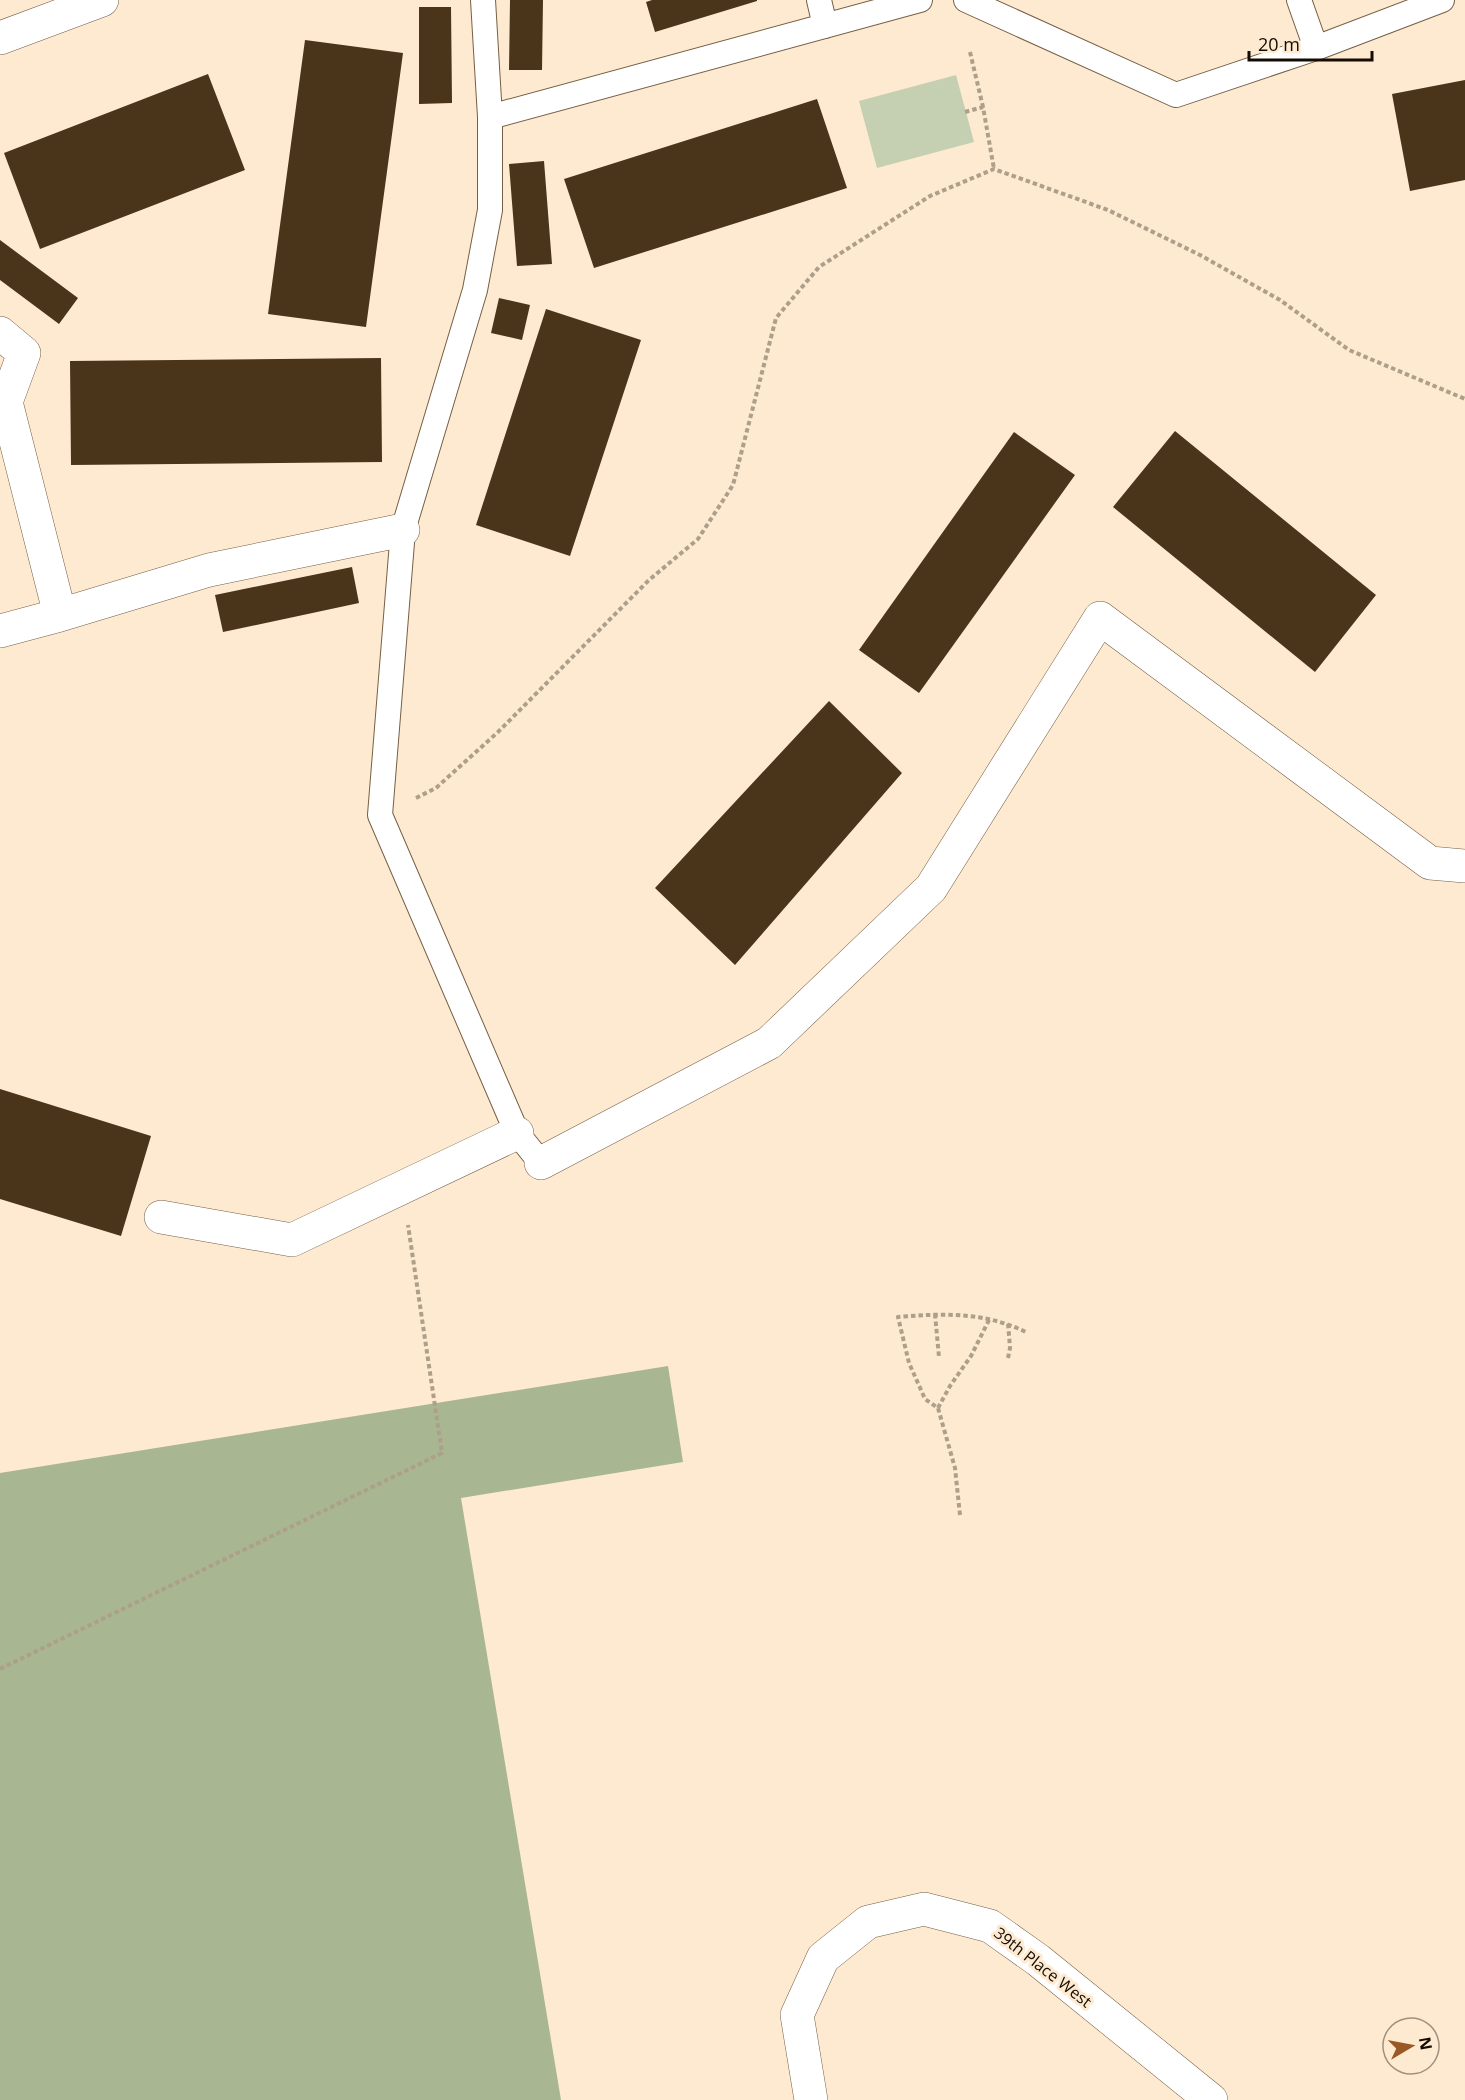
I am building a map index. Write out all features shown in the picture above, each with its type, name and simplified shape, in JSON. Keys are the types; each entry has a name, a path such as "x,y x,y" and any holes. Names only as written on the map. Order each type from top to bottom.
{"street":[{"path":"0,38 102,0"},
{"path":"0,333 24,353 6,402 60,615"},
{"path":"0,631 209,570 403,530"},
{"path":"541,1163 770,1043 931,888 1100,618 1430,863 1465,866"},
{"path":"160,1217 292,1240 517,1133"},
{"name":"39th Place West","path":"811,2100 797,2015 823,1958 868,1922 924,1909 990,1926 1038,1960 1211,2100"}],"lane":[{"path":"483,0 490,117 490,210 475,290 403,530 380,815 517,1133 541,1163"},
{"path":"819,0 825,26"},
{"path":"490,117 920,0"},
{"path":"966,0 1176,95 1316,48 1442,0"},
{"path":"1299,0 1316,48"}],"path":[{"path":"969,52 994,169"},
{"path":"965,112 982,107"},
{"path":"380,815 436,788 498,732 649,580 698,539 733,485 776,318 819,267 930,196 994,169 1118,215 1200,255 1280,300 1349,350 1465,399"},
{"path":"0,1669 442,1454 403,1188"},
{"path":"935,1314 939,1357"},
{"path":"960,1515 955,1468 938,1408 925,1399 909,1363 898,1317 935,1314 990,1318 1008,1323 1028,1333"},
{"path":"938,1408 971,1356 990,1318"},
{"path":"1008,1323 1010,1348 1008,1358"}],"green space":[{"path":"956,75 974,142 877,168 859,101"},
{"path":"668,1366 683,1462 461,1498 561,2100 0,2100 0,1473"}],"building":[{"path":"510,0 543,0 542,70 509,70"},
{"path":"652,0 757,1 655,32 646,2"},
{"path":"419,7 451,7 452,103 419,104"},
{"path":"305,40 403,53 366,327 268,314"},
{"path":"208,74 245,170 40,249 4,153"},
{"path":"1465,80 1465,180 1410,191 1392,94"},
{"path":"817,99 847,188 594,268 564,179"},
{"path":"544,161 552,264 517,266 509,164"},
{"path":"0,240 78,298 59,324 0,280"},
{"path":"499,298 530,305 522,340 491,333"},
{"path":"546,309 641,340 570,556 476,525"},
{"path":"381,358 382,462 71,465 70,361"},
{"path":"1175,431 1376,595 1315,672 1113,507"},
{"path":"1014,432 1075,475 919,693 859,650"},
{"path":"352,567 359,603 223,632 215,595"},
{"path":"829,701 902,773 735,965 655,888"},
{"path":"0,1089 151,1136 121,1236 0,1199"}]}
